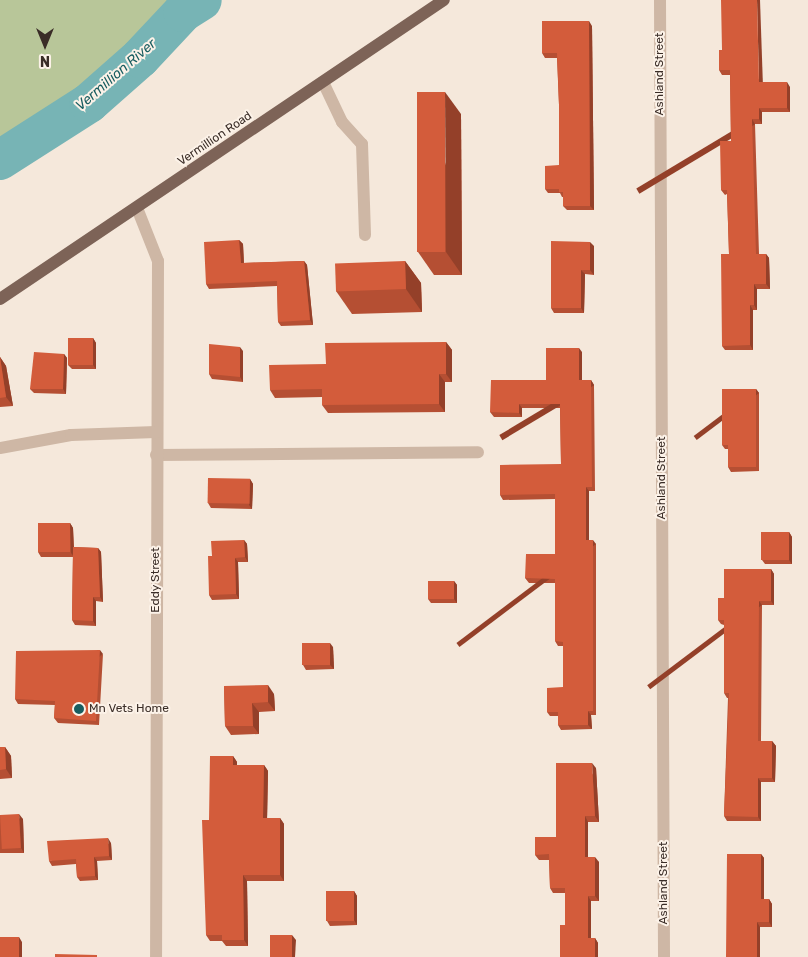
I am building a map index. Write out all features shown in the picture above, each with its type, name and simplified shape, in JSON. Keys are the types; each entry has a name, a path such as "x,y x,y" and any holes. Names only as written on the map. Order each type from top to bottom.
{"main road":[{"name":"Vermillion Road","path":"0,299 444,0"}],"street":[{"name":"Ashland Street","path":"660,0 664,957"},
{"path":"323,82 342,122 362,144 365,235"},
{"name":"Eddy Street","path":"137,208 158,261 156,432 156,957"},
{"path":"0,448 71,435 156,432"},
{"path":"156,455 478,452"}],"green space":[{"path":"0,0 202,0 183,12 140,58 89,103 0,160"}],"building":[{"path":"721,0 757,0 759,82 787,82 787,108 759,108 759,119 752,119 756,254 766,254 766,284 754,284 754,305 750,305 750,345 722,346 721,254 729,254 727,190 721,190 720,141 731,141 730,70 719,70 719,50 722,50"},
{"path":"542,21 589,21 590,206 563,206 563,192 559,192 559,189 545,189 545,166 559,165 559,105 557,53 542,53"},
{"path":"417,92 445,92 445,252 417,252"},
{"path":"239,240 241,263 304,261 310,320 278,322 277,281 206,284 204,242"},
{"path":"551,241 590,242 590,270 581,270 581,308 551,308"},
{"path":"405,261 406,289 336,291 335,263"},
{"path":"68,338 93,338 93,365 68,365"},
{"path":"446,342 446,374 439,374 439,404 322,405 322,389 270,390 269,365 326,364 325,343"},
{"path":"209,344 240,347 240,377 209,374"},
{"path":"546,348 579,348 579,380 591,380 592,487 586,487 586,540 593,540 593,711 588,711 588,725 558,725 558,712 547,712 547,688 563,687 563,642 555,641 555,579 525,578 526,554 555,554 555,494 500,495 500,465 561,464 560,404 519,404 519,413 490,412 491,380 546,380"},
{"path":"34,352 64,354 63,389 30,389"},
{"path":"0,357 6,397 0,398"},
{"path":"722,389 756,389 756,467 728,467 728,445 722,445"},
{"path":"208,478 250,479 250,504 208,503"},
{"path":"38,523 70,523 70,552 38,552"},
{"path":"761,532 789,532 789,560 761,560"},
{"path":"244,540 245,557 235,558 236,594 209,595 208,556 212,556 211,541"},
{"path":"73,547 98,548 100,597 93,597 93,621 72,620"},
{"path":"724,569 771,569 771,601 759,601 758,741 772,741 772,778 758,778 758,817 724,816 729,693 724,693 724,620 718,620 718,598 724,598"},
{"path":"428,581 454,581 454,599 428,599"},
{"path":"302,643 330,643 330,665 302,665"},
{"path":"100,650 96,721 54,718 55,701 15,699 16,651"},
{"path":"268,685 268,702 252,703 253,726 225,726 224,686"},
{"path":"0,747 5,747 6,769 0,770"},
{"path":"210,756 233,756 233,765 264,765 263,818 280,818 280,875 243,875 244,940 222,940 222,935 206,935 202,820 209,820"},
{"path":"556,763 592,763 595,816 585,816 585,857 595,857 595,896 588,896 588,938 595,938 595,957 560,957 560,925 565,925 565,888 550,888 549,854 535,855 535,837 556,837"},
{"path":"19,814 21,848 2,849 0,815"},
{"path":"108,838 109,856 94,857 95,876 77,877 76,859 49,861 47,841"},
{"path":"727,854 761,854 761,899 769,899 769,922 757,922 757,957 726,957"},
{"path":"326,891 354,891 354,921 326,921"},
{"path":"270,935 292,935 292,957 270,957"},
{"path":"0,937 19,937 19,957 0,957"},
{"path":"55,954 97,955 97,957 55,957"}],"waterway":[{"name":"Vermillion River","path":"0,160 89,103 140,58 183,12 202,0"}],"place":[{"name":"Mn Vets Home","path":"79,709"}]}
